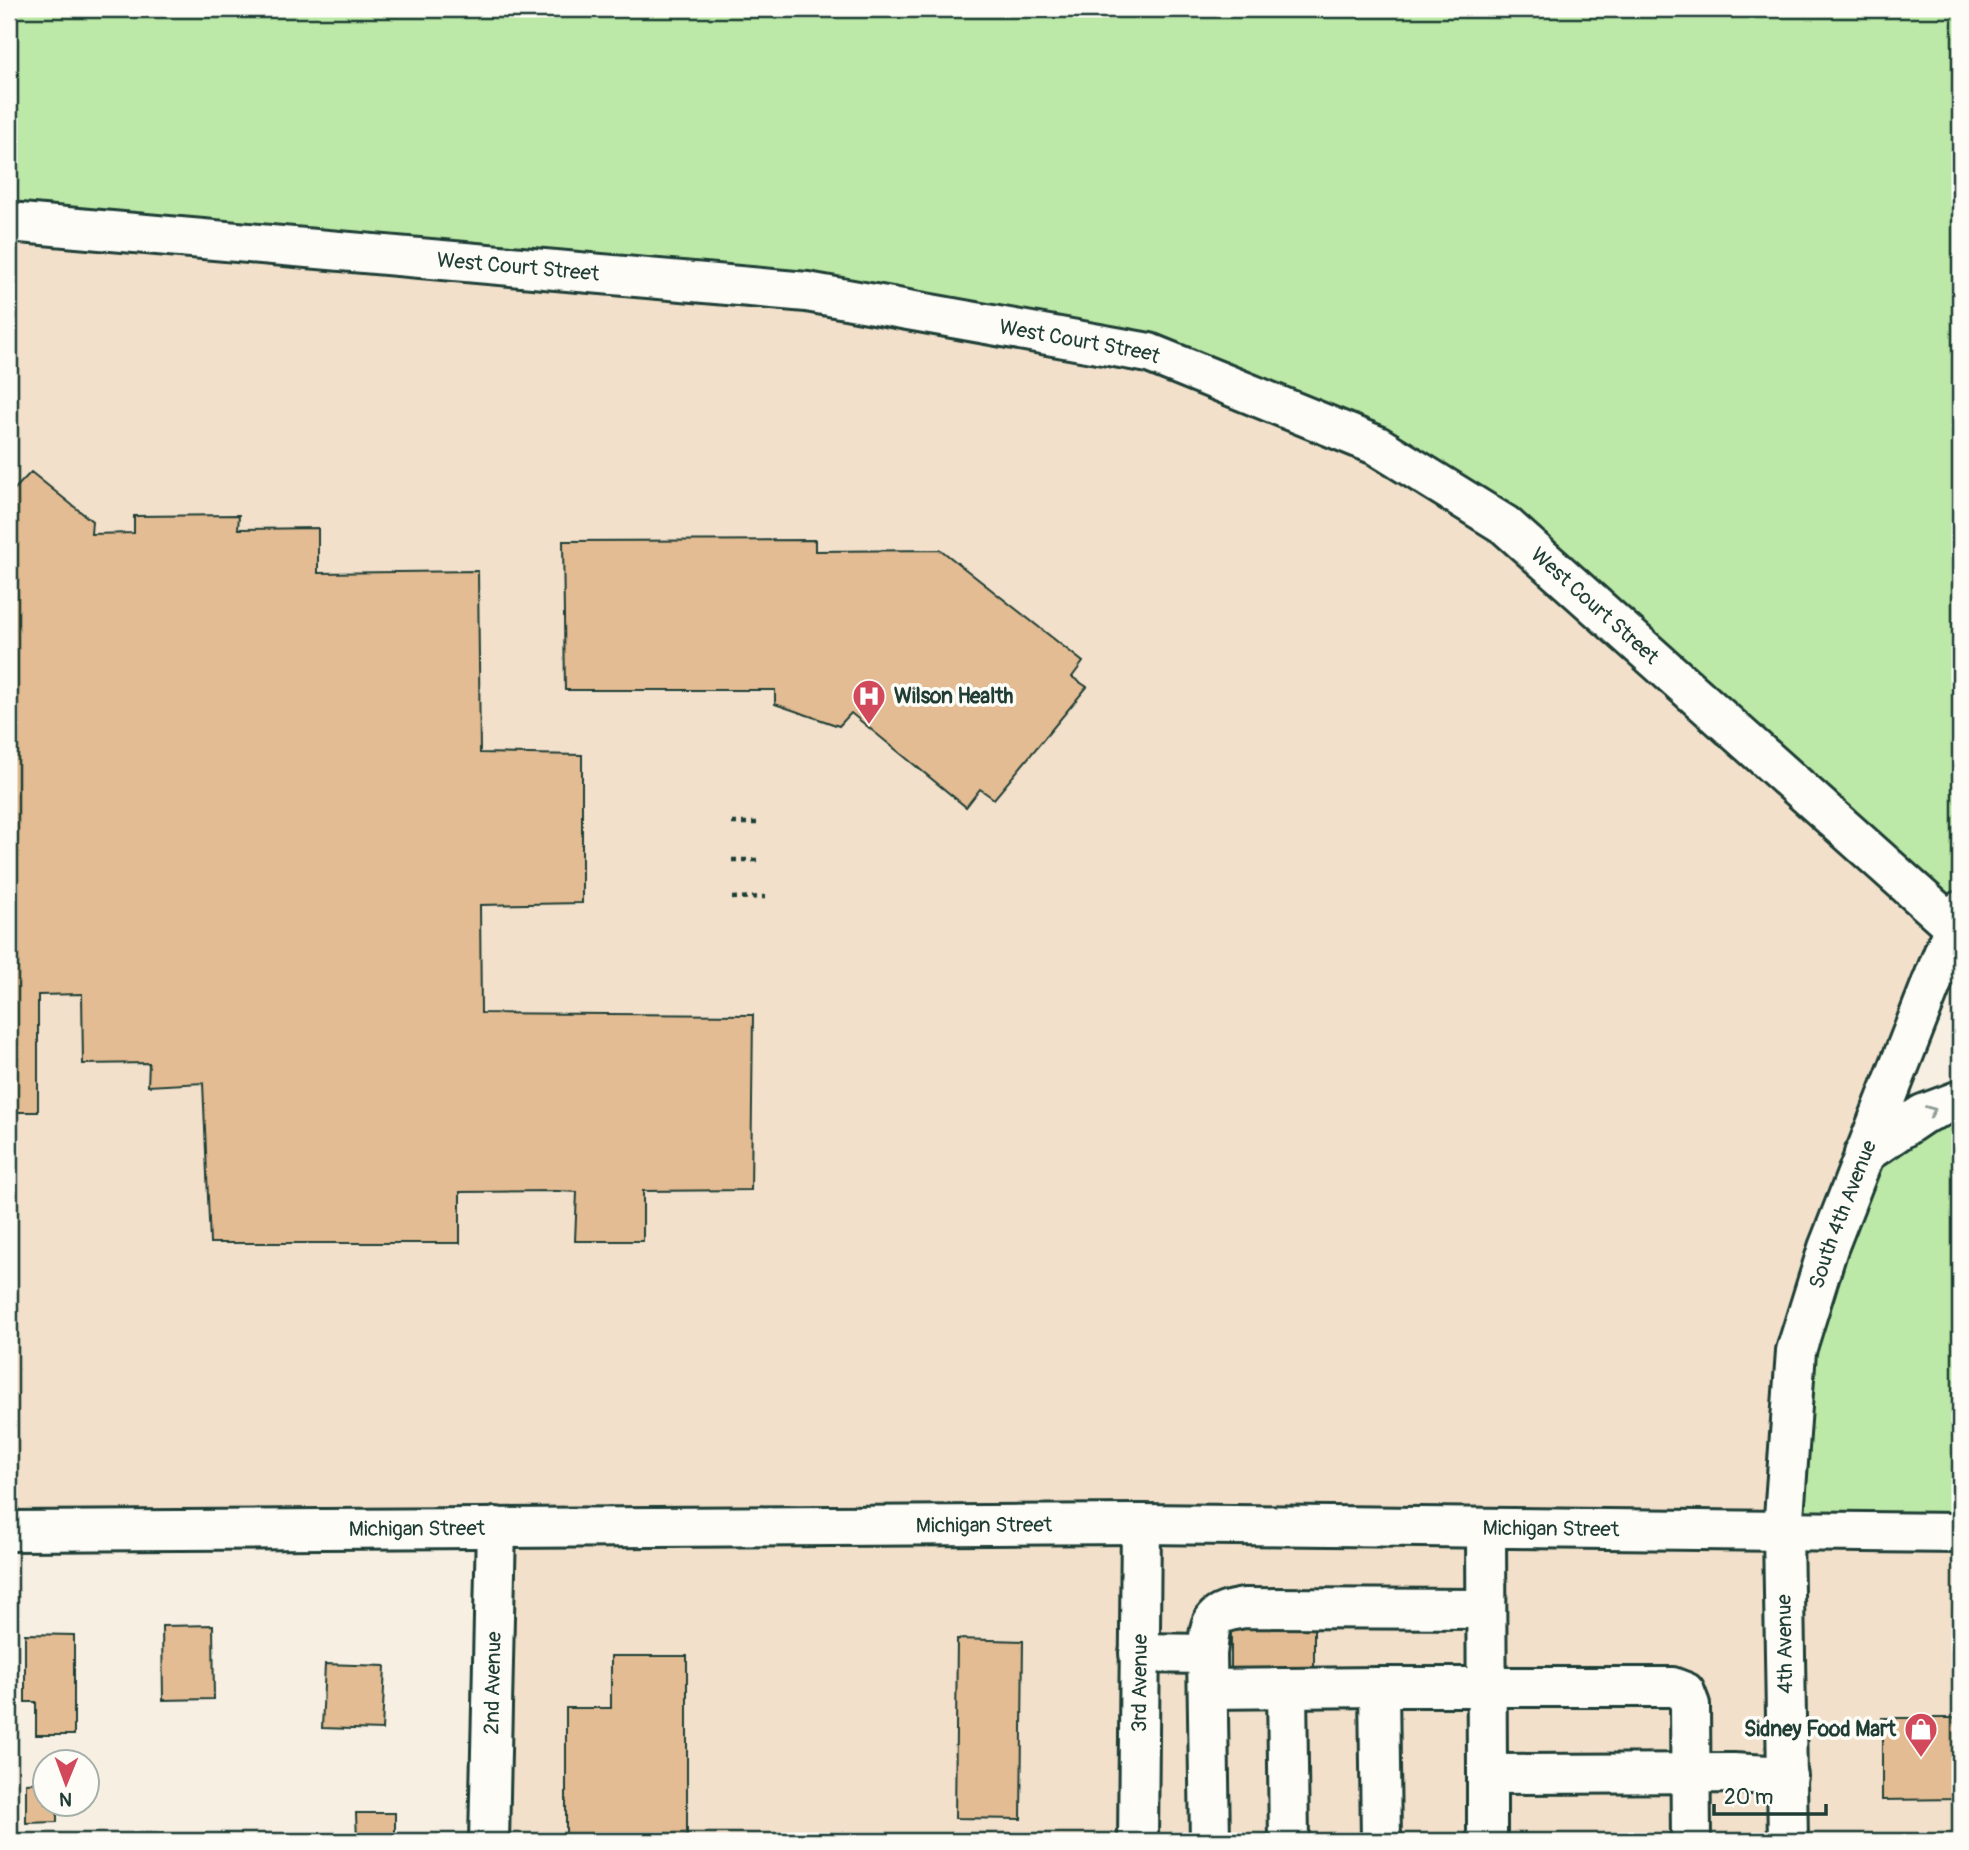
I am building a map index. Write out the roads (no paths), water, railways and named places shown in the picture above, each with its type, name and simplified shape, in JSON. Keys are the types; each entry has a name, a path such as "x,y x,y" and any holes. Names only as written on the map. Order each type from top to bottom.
{"street":[{"name":"West Court Street","path":"9,222 807,292 1149,354 1376,445 1505,525 1958,923"},
{"name":"South 4th Avenue","path":"1783,1531 1796,1351 1828,1248 1958,923"},
{"path":"1864,1154 1923,1114 1960,1100"},
{"name":"Michigan Street","path":"9,1531 1141,1524 1960,1533"},
{"name":"3rd Avenue","path":"1138,1841 1141,1524"},
{"name":"2nd Avenue","path":"489,1841 496,1527"},
{"path":"1486,1528 1487,1841"},
{"name":"4th Avenue","path":"1783,1531 1788,1841"},
{"path":"1210,1841 1207,1672 1211,1623 1222,1612 1244,1608 1486,1609"},
{"path":"1139,1653 1207,1672 1287,1688 1672,1687 1685,1692 1690,1704 1691,1841"},
{"path":"1379,1687 1381,1841"},
{"path":"1287,1688 1289,1841"},
{"path":"1487,1774 1733,1773 1788,1776"}],"place":[{"name":"Wilson Health","path":"869,726"},
{"name":"Sidney Food Mart","path":"1921,1759"}]}
